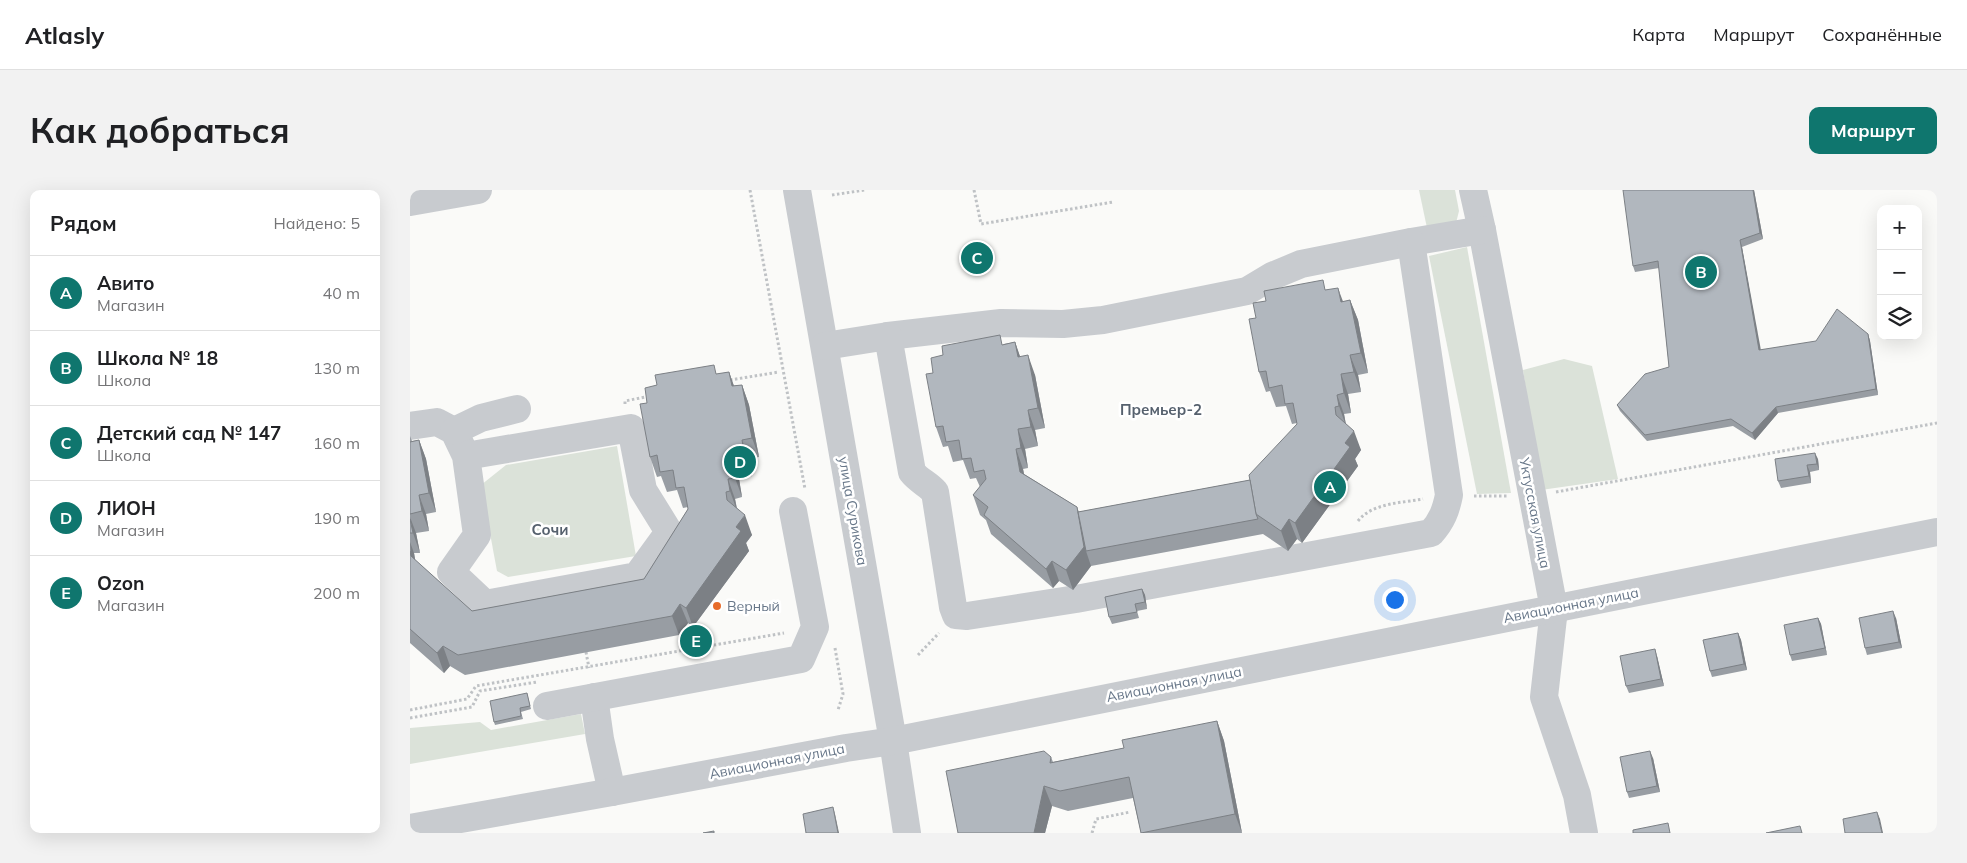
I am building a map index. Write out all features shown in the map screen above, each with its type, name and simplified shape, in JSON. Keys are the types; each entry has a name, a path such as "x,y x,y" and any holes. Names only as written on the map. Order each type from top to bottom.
{"street":[{"path":"413,197 478,190"},
{"name":"улица Сурикова","path":"797,190 894,741 907,833"},
{"name":"Уктусская улица","path":"1473,190 1554,608 1544,697 1577,795 1584,833"},
{"path":"825,346 888,336 1000,323 1062,324 1103,320 1247,291 1272,276 1301,264 1482,230"},
{"path":"888,336 912,472 917,479 931,487 935,492 953,607 956,615 967,616 1076,599 1431,533 1444,516 1449,496 1411,242"},
{"path":"454,431 481,418 518,409"},
{"path":"410,426 437,422 454,431 466,456 477,535 452,572 485,604 637,576 669,532 643,490 631,428 466,456"},
{"path":"545,693 592,685 801,660 815,627 799,501"},
{"name":"Авиационная улица","path":"410,828 846,748 894,741 1937,532"},
{"path":"592,685 600,739 612,792"}],"path":[{"path":"750,190 799,501"},
{"path":"832,195 865,190"},
{"path":"974,190 981,224 1113,202"},
{"path":"726,381 779,372"},
{"path":"631,428 624,401 652,396"},
{"path":"1449,496 1532,496 1937,424"},
{"path":"410,710 467,699 476,686 815,627"},
{"path":"834,646 844,694 838,710"},
{"path":"586,652 592,685"},
{"path":"410,718 472,707 480,691 545,693"},
{"path":"1092,833 1096,818 1130,812"}],"shaded area":[{"path":"1419,190 1455,190 1459,211 1456,223 1427,228"},
{"path":"1467,247 1511,493 1477,494 1429,256"},
{"path":"1564,359 1592,366 1618,479 1541,490 1523,370"},
{"path":"617,446 636,556 508,577 497,571 481,485 506,465"},
{"path":"581,714 585,734 410,764 410,728 480,722 491,730"}],"building":[{"path":"1623,190 1753,190 1760,233 1740,240 1759,350 1816,341 1837,309 1868,334 1876,389 1776,407 1752,433 1731,419 1645,435 1617,405 1645,374 1669,367 1658,261 1633,266"},
{"path":"1323,280 1325,290 1338,288 1341,302 1350,300 1361,353 1350,355 1354,372 1341,374 1344,393 1337,395 1339,406 1335,407 1336,415 1354,431 1345,443 1350,447 1295,523 1289,519 1281,531 1256,514 1249,475 1297,424 1293,403 1285,404 1282,385 1269,388 1266,371 1259,372 1249,319 1256,318 1253,303 1266,301 1264,291"},
{"path":"1000,335 1002,345 1015,342 1018,357 1028,355 1038,408 1028,410 1031,427 1018,429 1021,448 1016,449 1020,472 1077,507 1084,547 1066,570 1052,561 1046,569 984,515 988,507 973,495 986,479 984,470 974,472 971,458 962,459 959,440 946,442 943,426 936,427 926,374 933,373 931,358 943,355 942,346"},
{"path":"714,365 716,374 729,372 732,386 742,385 752,438 742,440 745,457 732,459 735,478 728,479 730,491 726,492 727,500 745,515 736,527 741,531 686,608 680,604 672,616 458,655 443,646 437,653 410,629 410,551 411,556 472,611 644,579 688,509 684,487 676,488 673,470 660,472 657,455 650,457 640,404 647,403 645,388 657,385 655,375"},
{"path":"419,440 429,493 419,495 422,511 410,514 410,442"},
{"path":"1815,453 1817,464 1807,465 1809,476 1778,481 1775,459"},
{"path":"1250,480 1258,519 1086,551 1078,512"},
{"path":"410,519 413,533 410,533"},
{"path":"1142,589 1145,602 1135,604 1137,612 1109,617 1105,597"},
{"path":"1893,611 1899,642 1865,648 1859,618"},
{"path":"1818,618 1825,648 1790,655 1784,625"},
{"path":"1738,633 1744,664 1710,671 1703,640"},
{"path":"1655,649 1661,679 1626,686 1620,656"},
{"path":"527,693 530,706 520,708 521,716 494,722 490,701"},
{"path":"1217,721 1235,814 1141,833 1129,777 1060,791 1044,786 1034,833 958,833 946,771 1044,751 1051,757 1050,763 1124,748 1122,740"},
{"path":"1650,751 1657,786 1627,792 1620,757"},
{"path":"833,807 838,833 806,833 803,814"},
{"path":"1877,812 1882,833 1845,833 1843,819"},
{"path":"1668,823 1670,833 1633,833 1633,830"},
{"path":"1800,826 1802,833 1766,833"}],"place":[{"name":"Детский сад № 147","path":"977,258"},
{"name":"Школа № 18","path":"1701,272"},
{"name":"ЛИОН","path":"740,462"},
{"name":"Авито","path":"1330,487"},
{"name":"Верный","path":"717,606"},
{"name":"Ozon","path":"696,641"}],"district":[{"name":"Премьер-2","path":"1161,410"},
{"name":"Сочи","path":"550,530"}]}
